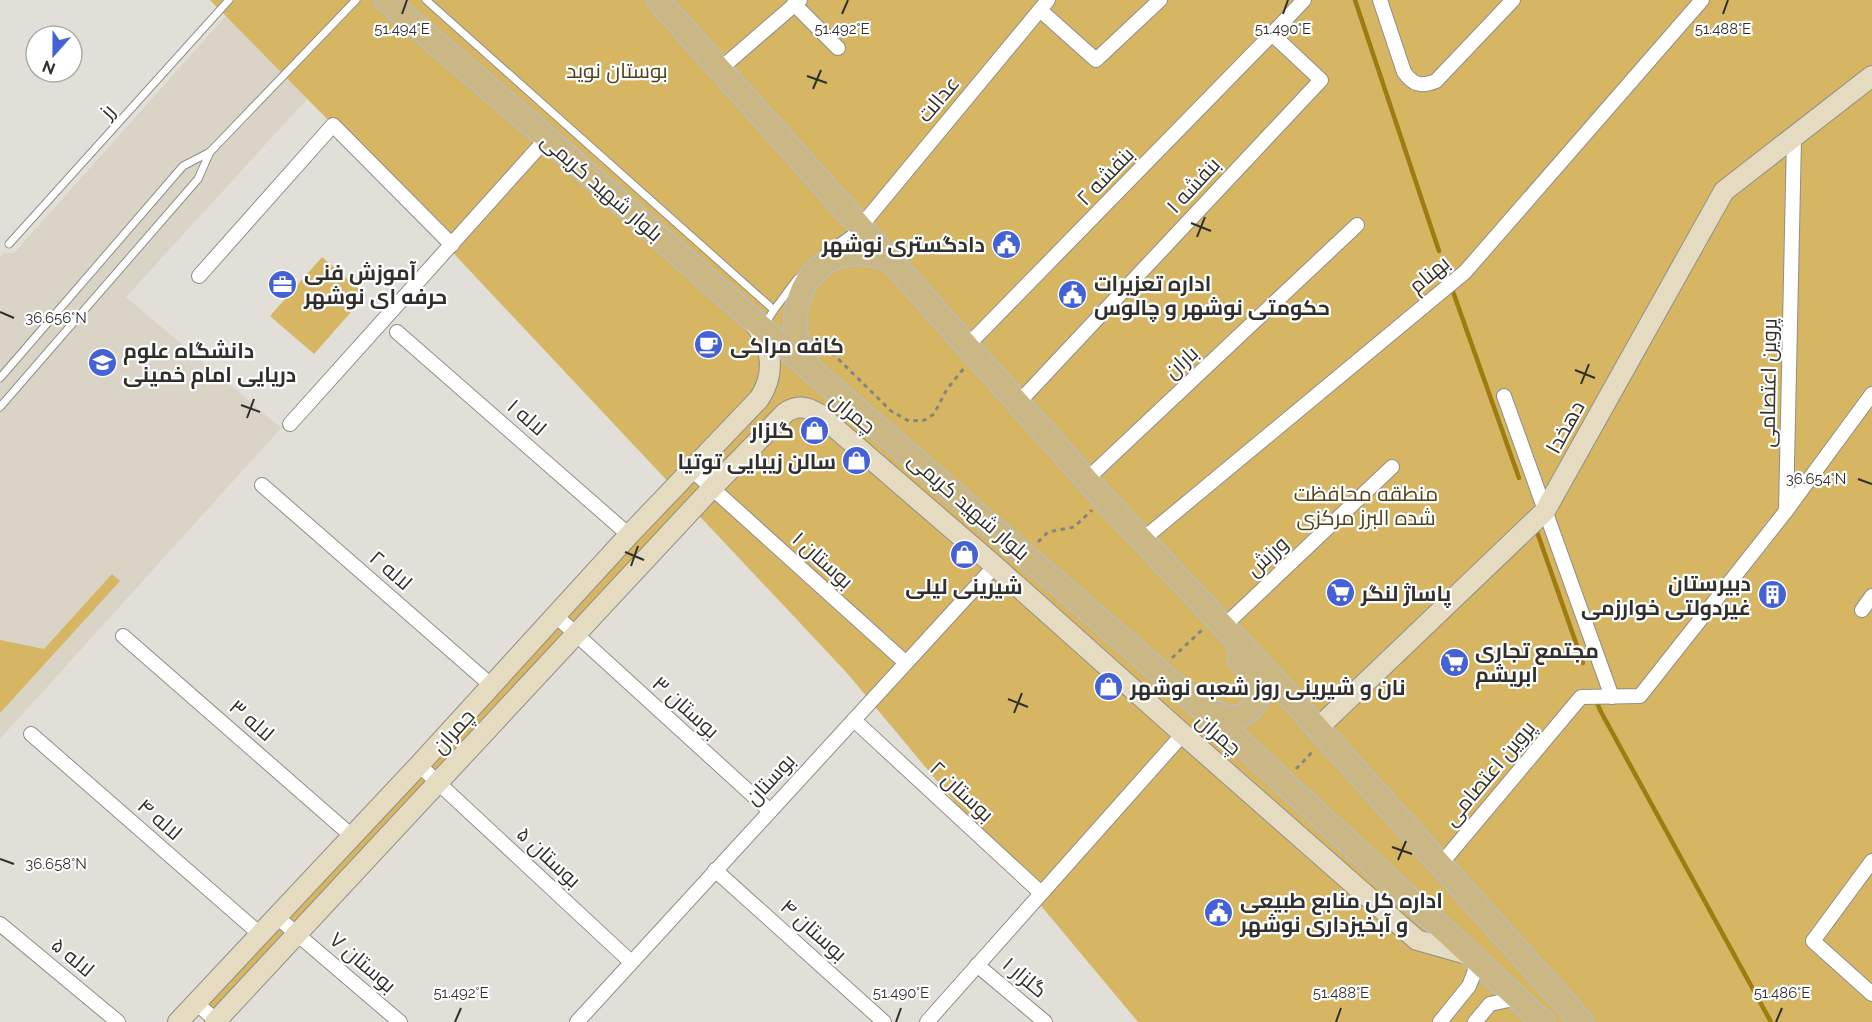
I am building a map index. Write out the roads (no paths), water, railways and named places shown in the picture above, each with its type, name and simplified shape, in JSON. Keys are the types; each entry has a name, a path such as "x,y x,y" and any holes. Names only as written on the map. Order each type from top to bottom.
{"main road":[{"path":"658,0 1104,499 1224,626 1582,1022"},
{"name":"بلوار شهید کریمی","path":"391,1 547,138 762,318 819,377 1195,703 1543,1022"},
{"path":"819,377 796,338 794,316 799,295 810,276 828,262 848,254 870,253 891,260"},
{"path":"1194,596 1208,625 1248,669 1258,686 1256,702 1238,717 1222,716 1195,703"}],"street":[{"path":"1044,5 1096,60 1160,0"},
{"path":"1272,34 1304,0"},
{"path":"1380,0 1404,72 1418,85 1428,85 1436,81 1513,0"},
{"name":"بهنام","path":"1142,540 1465,272 1702,0"},
{"path":"719,70 797,2 838,48"},
{"name":"عدالت","path":"861,226 1044,5"},
{"name":"بنفشه ۲","path":"971,351 1272,34"},
{"name":"بنفشه ۱","path":"1018,402 1321,80 1272,34"},
{"name":"دهخدا","path":"1317,729 1545,511 1724,191 1872,76"},
{"path":"199,276 333,125 452,244"},
{"path":"290,424 547,138"},
{"name":"پروین اعتصامی","path":"1440,865 1581,697 1640,696 1786,511 1794,138"},
{"name":"باران","path":"1087,479 1357,225"},
{"name":"چمران","path":"178,1022 353,837 629,535 759,399 766,386 770,362 762,318"},
{"name":"لاله ۱","path":"397,332 629,535"},
{"path":"1786,511 1872,394"},
{"path":"1504,396 1612,697"},
{"name":"چمران","path":"216,1021 439,783 575,633 785,413 795,408 806,408 819,414 995,566 1417,940 1474,959"},
{"name":"ورزش","path":"1224,626 1392,468"},
{"name":"بوستان ۱","path":"691,469 906,663"},
{"name":"لاله ۲","path":"262,485 492,686"},
{"name":"بوستان","path":"577,1022 995,566"},
{"path":"1862,609 1872,596"},
{"name":"بوستان ۳","path":"555,615 770,811"},
{"name":"لاله ۳","path":"123,636 353,837"},
{"name":"بوستان ۲","path":"854,720 1041,893"},
{"name":"لاله ۴","path":"31,734 261,935"},
{"path":"927,1022 1182,734"},
{"name":"بوستان ۵","path":"419,765 631,962"},
{"path":"1872,861 1813,941 1872,994"},
{"name":"بوستان ۴","path":"715,870 884,1022"},
{"name":"بوستان ۷","path":"277,917 400,1022"},
{"name":"لاله ۵","path":"0,924 118,1022"},
{"path":"1440,1022 1469,986 1474,959"},
{"name":"گلزار ۱","path":"977,965 1045,1022"},
{"path":"1475,1022 1490,1004 1518,998"},
{"path":"196,1003 216,1021"}],"lane":[{"name":"رز","path":"9,244 229,0"},
{"path":"0,378 183,166 210,152 356,0"},
{"path":"426,0 762,318 800,275"},
{"path":"0,407 198,179 210,152"},
{"path":"815,260 861,226"}],"waterway":[{"path":"1355,0 1439,251"},
{"path":"1451,286 1519,478"},
{"path":"1536,529 1583,663"},
{"path":"1597,703 1771,1022"}],"place":[{"name":"دادگستری نوشهر","path":"1006,244"},
{"name":"آموزش فنی حرفه ای نوشهر","path":"283,284"},
{"name":"اداره تعزیرات حکومتی نوشهر و چالوس","path":"1073,295"},
{"name":"کافه مراکی","path":"709,345"},
{"name":"دانشگاه علوم دریایی امام خمینی","path":"102,362"},
{"name":"گلزار","path":"815,430"},
{"name":"سالن زیبایی توتیا","path":"857,461"},
{"name":"شیرینی لیلی","path":"964,555"},
{"name":"پاساژ لنگر","path":"1340,593"},
{"name":"دبیرستان غیردولتی خوارزمی","path":"1772,595"},
{"name":"مجتمع تجاری ابریشم","path":"1454,662"},
{"name":"نان و شیرینی روز شعبه نوشهر","path":"1109,687"},
{"name":"اداره كل منابع طبيعی و آبخيزداری نوشهر","path":"1219,912"}],"park label":[{"name":"بوستان نوید","path":"617,70"},
{"name":"منطقه محافظت شده البرز مرکزی","path":"1366,505"}]}
